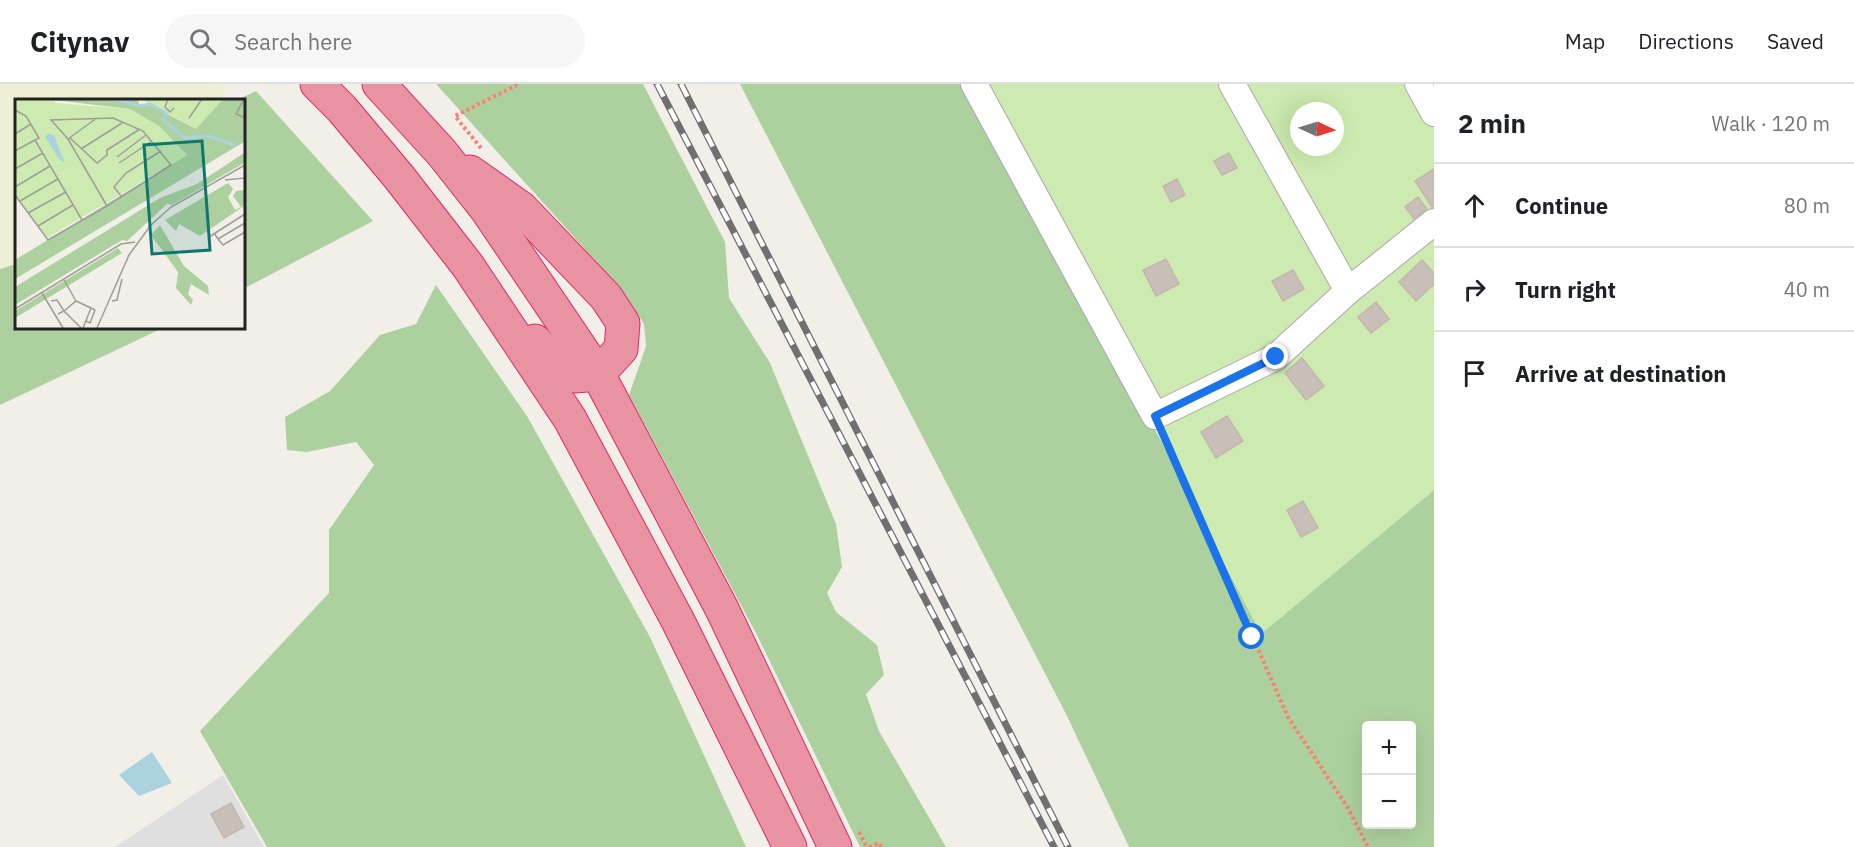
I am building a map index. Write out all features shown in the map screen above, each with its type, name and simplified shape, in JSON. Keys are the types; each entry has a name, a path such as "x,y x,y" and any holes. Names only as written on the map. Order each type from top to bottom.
{"highway":[{"path":"317,84 342,109 399,177 468,266 570,419 678,621 790,847"},
{"path":"379,84 442,153 487,210 598,374 722,609 834,847"},
{"path":"442,153 521,208 606,297 623,323 621,349 598,374 575,376 560,368 468,266"}],"street":[{"path":"974,84 1155,416 1276,357 1348,291 1434,222"},
{"path":"1232,84 1348,291"},
{"path":"1418,84 1434,112"}],"path":[{"path":"1155,416 1288,717 1348,807 1368,847"},
{"path":"870,847 880,845"}],"shaded area":[{"path":"223,775 264,847 115,847"}],"green space":[{"path":"0,84 226,84 222,99 15,99 15,264 0,269"},
{"path":"436,84 643,84 725,242 729,298 770,363 836,524 842,567 827,593 836,612 877,645 884,675 866,694 879,731 946,847 860,847 758,637 629,395 646,346 644,324 621,289"},
{"path":"740,84 976,84 1261,634 1434,490 1434,847 1129,847 1066,714"},
{"path":"981,84 1434,84 1434,490 1261,634"},
{"path":"256,91 373,221 244,288 244,99 239,99"},
{"path":"15,264 15,328 163,328 0,405 0,269"},
{"path":"436,285 527,416 650,637 746,847 267,847 200,731 329,593 329,530 374,465 356,442 307,452 287,450 285,417 330,391 380,335 416,324"}],"water":[{"path":"152,752 172,783 139,796 119,775"}],"building":[{"path":"1229,153 1237,168 1222,175 1214,161"},
{"path":"1434,169 1434,207 1432,207 1415,181"},
{"path":"1177,179 1185,195 1171,202 1163,186"},
{"path":"1418,197 1427,209 1414,219 1405,207"},
{"path":"1166,259 1179,284 1156,296 1143,270"},
{"path":"1422,260 1434,273 1434,284 1416,301 1399,282"},
{"path":"1293,270 1304,289 1283,301 1272,281"},
{"path":"1376,302 1389,319 1371,333 1358,317"},
{"path":"1302,358 1324,386 1306,400 1285,373"},
{"path":"1227,416 1243,441 1216,458 1201,432"},
{"path":"1303,501 1318,528 1301,537 1287,510"},
{"path":"231,803 244,827 224,838 211,814"}],"railway":[{"path":"657,84 1054,847"},
{"path":"681,84 1068,847"}],"route":[{"path":"1252,637 1155,416 1276,357"}]}
